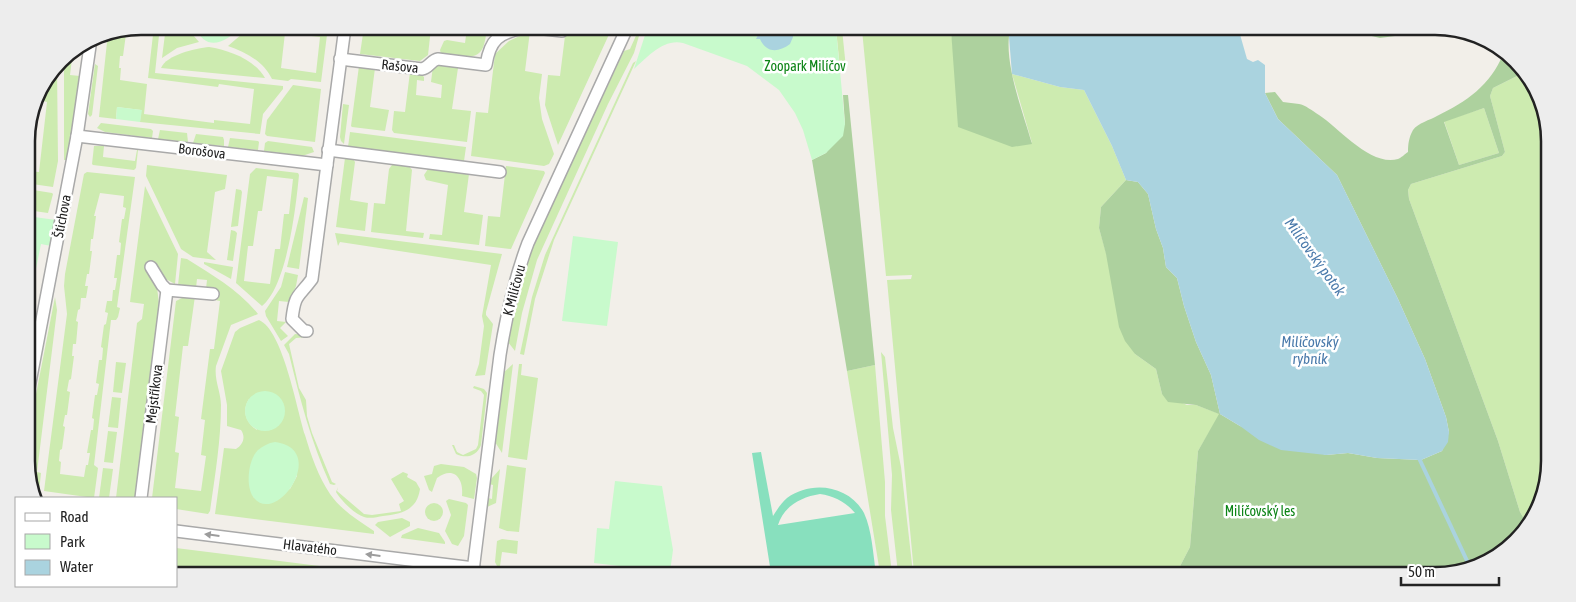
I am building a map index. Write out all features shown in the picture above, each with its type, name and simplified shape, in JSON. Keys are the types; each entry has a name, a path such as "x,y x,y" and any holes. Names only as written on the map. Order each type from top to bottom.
{"street":[{"path":"307,331 292,319 294,302 312,279 344,35"},
{"name":"Rašova","path":"340,59 422,69 427,68 432,61 438,59 486,64 489,48 496,39 503,35"},
{"name":"K Milíčovu","path":"473,567 500,356 506,317 518,270 528,243 625,35"},
{"name":"Štichova","path":"35,356 77,136 90,48"},
{"name":"Borošova","path":"77,136 327,165"},
{"path":"328,150 500,172"},
{"path":"151,267 167,290 213,294"},
{"name":"Mejstříkova","path":"141,497 167,290"},
{"name":"Hlavatého","path":"178,531 450,567"}],"green space":[{"path":"153,35 159,35 155,73 283,86 283,89 263,114 260,134 140,122 141,110 117,107 116,119 99,117 107,41 126,36 123,56 120,56 120,80 147,84 144,114 214,123 214,120 250,124 254,89 219,84 218,87 148,78"},
{"path":"165,35 193,35 199,42 177,48 162,58"},
{"path":"200,35 232,35 217,42 211,43"},
{"path":"241,35 285,35 281,68 316,73 320,37 302,35 327,35 321,82 272,79 269,73 254,58 228,46"},
{"path":"363,35 430,35 428,55 420,61 360,54"},
{"path":"466,35 486,35 483,48 477,55 466,57 441,54 440,50 444,41 465,43"},
{"path":"522,35 530,35 525,71 542,74 539,98 542,119 554,154 549,164 544,166 471,156 476,112 488,113 495,54 509,41"},
{"path":"565,35 609,35 558,145 545,105 548,75 560,76"},
{"path":"636,35 639,35 634,53 608,104 537,260 522,313 515,351 508,342 513,310 533,245 624,51 630,49"},
{"name":"Zoopark Milíčov","path":"645,35 837,35 845,124 843,136 826,153 812,160 803,130 795,113 779,90 747,66 683,43 669,43 663,46 650,54 634,69"},
{"path":"837,35 843,35 846,68 840,68"},
{"path":"862,35 952,35 954,57 1032,143 1012,74 1060,87 1084,90 1112,146 1126,180 1101,207 1099,228 1135,354 1156,369 1162,394 1187,405 1196,405 1220,414 1198,451 1190,547 1180,567 913,567 887,280 911,279 912,275 886,276"},
{"path":"951,35 1010,35 1009,57 1012,72 1032,144 1012,147 958,127"},
{"path":"1368,35 1402,35 1380,38"},
{"path":"209,47 241,57 255,66 265,78 161,68 164,63 175,56"},
{"name":"Milíčovský les","path":"1501,58 1518,76 1493,88 1490,96 1505,152 1502,156 1411,184 1408,190 1409,199 1498,441 1523,520 1505,541 1482,556 1455,565 1442,567 1180,567 1190,547 1198,451 1219,414 1196,405 1168,402 1162,394 1156,369 1135,354 1125,341 1119,327 1106,254 1099,228 1101,207 1126,180 1138,182 1148,194 1156,229 1163,248 1166,267 1177,278 1196,342 1211,375 1220,414 1240,426 1326,455 1348,453 1377,458 1421,460 1442,451 1449,432 1446,417 1425,359 1398,299 1337,175 1278,119 1265,93 1275,92 1283,102 1306,107 1366,152 1388,160 1398,159 1408,152 1410,138 1415,128 1458,105 1492,75","holes":["1484,108 1499,153 1459,165 1444,122"]},
{"path":"72,60 70,75 80,76 67,160 64,160 64,68"},
{"path":"636,61 554,240 535,299 524,355 520,354 532,297 545,255 633,63"},
{"path":"95,64 98,66 92,115 90,117 88,114"},
{"path":"437,64 458,68 452,109 471,111 467,142 394,133 392,130 394,111 405,112 410,72 421,74 424,77 424,81 417,80 416,95 441,98 442,85 431,82 433,66"},
{"path":"359,66 375,68 370,107 389,110 385,131 351,126"},
{"path":"1518,76 1533,101 1540,128 1541,141 1541,461 1535,495 1524,518 1520,512 1498,441 1409,199 1408,190 1411,184 1502,156 1505,152 1490,96 1493,88"},
{"path":"57,77 58,161 53,187 35,184 35,172 39,172 47,102 43,101"},
{"path":"293,85 321,89 315,142 267,136 265,134 267,120"},
{"path":"843,95 848,95 875,365 847,371 812,160 826,153 845,124"},
{"path":"343,104 349,105 344,144 340,137"},
{"path":"117,107 142,110 140,122 116,119"},
{"path":"1484,108 1499,153 1459,165 1444,121"},
{"path":"101,123 151,129 153,131 152,138 105,132 97,128"},
{"path":"160,130 187,133 188,142 158,139"},
{"path":"350,132 466,147 464,161 348,147"},
{"path":"196,134 223,137 224,146 193,143"},
{"path":"230,138 258,141 258,150 228,147"},
{"path":"268,141 312,147 314,152 302,156 264,151 265,143"},
{"path":"94,146 104,146 103,157 135,161 138,150 136,168 134,170 93,165"},
{"path":"345,158 353,159 355,162 350,200 368,203 365,231 336,227"},
{"path":"147,165 227,175 225,189 215,192 207,252 216,260 193,257 181,249 146,176"},
{"path":"392,165 409,166 412,170 406,231 424,233 423,238 371,232 374,203 385,204 389,169"},
{"path":"506,166 544,171 545,173 511,249 485,246 488,216 500,217"},
{"path":"256,168 298,173 299,175 293,225 284,264 271,296 262,306 236,283 250,174","holes":["267,176 293,179 289,214 284,214 280,249 275,249 270,284 244,281 248,246 253,246 258,211 262,211"]},
{"path":"428,169 469,174 464,212 483,215 479,245 429,239 430,234 442,235 448,185 426,180 424,175"},
{"path":"87,172 135,177 117,307 120,308 116,320 111,320 94,465 98,468 94,497 44,491 67,314 64,286 84,174","holes":["100,193 124,196 123,207 126,208 124,219 122,219 119,242 121,243 120,255 117,255 114,278 117,278 115,290 113,290 112,301 107,301 105,312 108,313 101,347 103,348 102,360 99,360 96,383 99,384 97,395 95,395 92,418 94,419 93,430 91,430 87,453 90,453 88,465 86,465 84,477 60,474 60,450 62,449 65,427 63,426 65,415 67,415 70,392 67,391 69,380 71,379 74,356 72,356 73,344 76,344 78,322 76,321 81,298 86,298 88,286 85,286 87,274 89,274 92,251 90,251 96,216 94,216"]},
{"path":"145,186 178,254 175,284 164,278 153,262 145,267 157,287 159,304 135,497 116,497 137,323 142,319 144,304 130,302"},
{"path":"236,189 242,192 238,226 231,227"},
{"path":"35,190 53,194 48,213 35,211"},
{"path":"304,197 308,198 299,269 287,267"},
{"path":"35,217 56,220 51,246 41,244 35,274"},
{"path":"231,230 237,233 233,261 227,260"},
{"path":"335,233 502,254 486,312 486,315 493,324 485,375 475,376 479,364 484,326 482,316 491,265 340,242 338,246"},
{"path":"573,236 618,242 607,326 562,321"},
{"path":"181,258 187,259 225,284 251,305 258,314 231,325 216,366 221,400 221,418 216,471 208,514 178,509 178,497 152,497 176,301 186,296 195,296 188,346 183,346 175,416 179,417 175,452 179,453 175,488 201,491 206,456 201,455 205,420 201,419 210,349 214,349 220,301 215,300 217,290 206,289 207,280 197,279 196,288 178,285"},
{"path":"204,262 233,267 231,279 204,264"},
{"path":"285,272 298,275 296,286 289,302 279,301 277,321 286,322 280,328 288,336 281,341 265,311 281,287"},
{"path":"55,297 57,310 37,472 41,473 39,489 35,468 35,399"},
{"path":"259,320 268,327 282,354 307,443 322,480 339,505 374,531 374,534 215,514 224,448 236,449 242,443 243,438 241,430 227,426 227,405 221,371 235,332","holes":["249,399 257,430 247,420 245,412","271,443 279,443 297,476 290,489 254,498 250,487"]},
{"path":"295,334 309,335 309,337 296,338 289,344 299,388 306,400 307,416 312,433 332,482 336,484 334,485 330,484 317,452 289,354 284,345"},
{"path":"881,352 885,357 893,428 901,467 912,567 897,567 891,510 892,475"},
{"path":"116,362 126,363 122,393 113,392"},
{"path":"513,364 502,453 495,442 503,373"},
{"path":"519,364 522,364 521,375 538,378 527,460 508,457"},
{"path":"875,365 885,482 885,516 891,567 879,567 847,371"},
{"path":"474,386 484,389 487,393 481,445 477,452 471,456 464,456 456,454 452,445 454,445 457,452 463,455 476,449 478,445 484,395 481,391 473,388"},
{"path":"269,391 276,394 282,400 285,411 284,419 276,428 269,431 261,431 254,428 246,419 245,407 248,400 257,392"},
{"path":"112,397 121,398 118,428 108,427"},
{"path":"108,431 117,432 113,463 104,462"},
{"path":"275,442 291,448 298,458 298,470 293,483 285,494 275,502 264,504 254,498 251,493 249,487 250,467 258,450"},
{"path":"761,452 773,516 787,498 807,489 829,488 849,496 864,513 869,527 875,567 770,567 752,453","holes":["820,494 835,498 855,513 778,525 784,513 806,497"]},
{"path":"441,464 464,467 476,474 474,499 462,496 459,479 457,476 448,473 437,478 432,492 429,490 424,476 432,474 434,466"},
{"path":"507,465 526,468 519,532 499,528"},
{"path":"103,468 113,469 109,497 99,497"},
{"path":"500,469 496,503 487,507 488,498 492,499 493,485 489,484"},
{"path":"403,472 408,474 407,477 416,482 420,489 416,502 408,510 396,514 373,518 364,517 348,506 336,492 338,487 337,491 364,514 372,515 401,511 399,504 404,501 391,479"},
{"path":"615,481 662,486 673,550 671,567 628,567 594,563 597,528 609,529"},
{"path":"449,499 468,505 464,536 458,546 452,544 445,531 451,515 446,501"},
{"path":"430,503 438,503 443,508 441,519 430,521 425,516 425,508"},
{"path":"402,518 410,522 410,526 390,537 375,525 378,522"},
{"path":"418,528 439,533 445,544 401,538 402,535"},
{"path":"502,539 518,541 517,554 502,552 500,566 497,566 495,562 497,541"},
{"path":"178,548 327,567 178,567"}],"water":[{"path":"758,35 793,35 790,44 777,50 769,49 760,39 756,39"},
{"name":"Milíčovský rybník","path":"1009,35 1240,35 1247,59 1253,62 1258,60 1265,65 1265,93 1278,119 1337,175 1398,299 1425,359 1446,417 1449,432 1448,442 1442,451 1421,460 1377,458 1348,453 1326,455 1281,450 1259,440 1220,414 1211,375 1196,342 1177,278 1166,267 1163,248 1156,229 1148,194 1138,182 1126,180 1112,146 1084,90 1060,87 1012,74"}],"waterway":[{"name":"Milíčovský potok","path":"1418,456 1467,561"}]}
